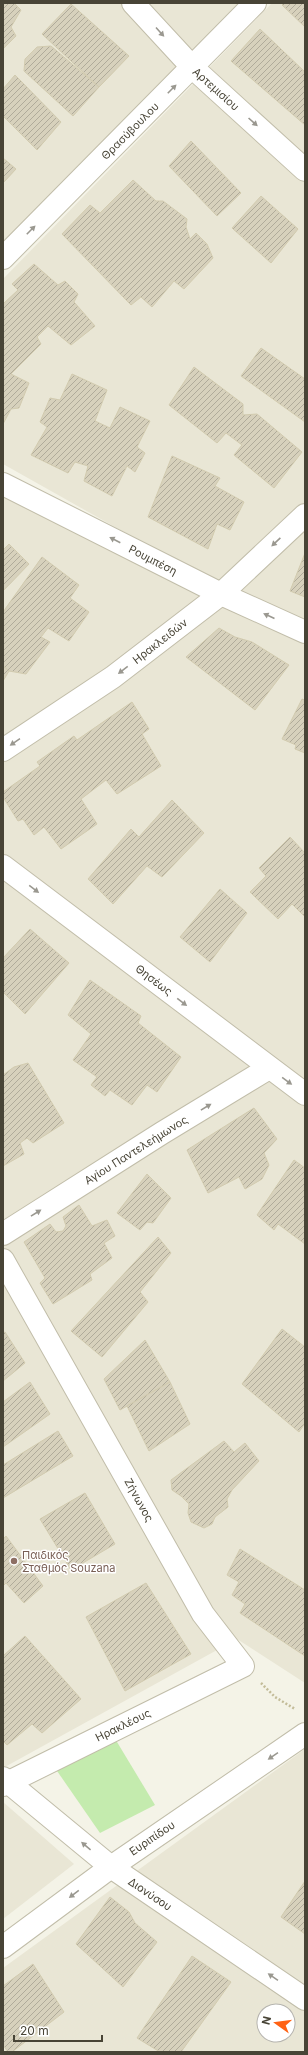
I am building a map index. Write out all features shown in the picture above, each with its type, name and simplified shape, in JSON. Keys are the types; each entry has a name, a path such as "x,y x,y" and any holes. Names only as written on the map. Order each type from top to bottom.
{"street":[{"name":"Αρτεμισίου","path":"133,3 193,68 305,170"},
{"name":"Θρασύβουλου","path":"3,258 193,68 255,3"},
{"name":"Ρουμπέση","path":"3,484 221,594 305,632"},
{"name":"Ηρακλειδών","path":"3,750 113,677 221,594 305,516"},
{"name":"Θησέως","path":"3,866 305,1094"},
{"name":"Αγίου Παντελεήμωνος","path":"3,1234 162,1133 269,1068"},
{"name":"Ζήνωνος","path":"3,1260 202,1614 243,1666"},
{"name":"Ηρακλέους","path":"5,1781 243,1666"},
{"name":"Ευριπίδου","path":"3,1947 111,1867 305,1734"},
{"name":"Διονύσου","path":"5,1781 111,1867 305,1999"}],"path":[{"path":"243,1666 275,1697 299,1712"}],"shaded area":[{"path":"3,3 240,3 3,250"},
{"path":"272,3 305,3 305,626 236,595 3,464 3,279"},
{"path":"3,486 305,635 305,1683 237,1639 3,1768"},
{"path":"305,1749 305,2052 3,2052 3,1968"},
{"path":"3,1802 74,1864 3,1919"}],"green space":[{"path":"114,1737 155,1805 100,1833 55,1768"}],"building":[{"path":"3,3 14,3 21,10 11,27 16,36 3,49"},
{"path":"284,3 305,3 305,27 282,5"},
{"path":"71,4 129,56 99,87 42,34"},
{"path":"260,29 305,72 305,125 231,61"},
{"path":"51,46 99,87 73,116 24,71 25,59 37,47"},
{"path":"15,75 61,122 37,150 3,116 3,89"},
{"path":"191,141 241,193 217,216 169,166"},
{"path":"3,158 16,169 3,183"},
{"path":"133,180 156,201 163,201 187,219 186,227 190,239 196,233 207,244 213,258 184,289 174,281 152,307 141,297 131,305 62,234 90,205 100,213"},
{"path":"261,196 298,229 271,263 232,228"},
{"path":"34,264 58,285 65,281 78,294 74,302 95,326 71,345 48,326 37,337 41,344 11,374 29,383 19,408 11,409 3,424 3,304 18,290 12,284"},
{"path":"261,348 305,379 305,422 241,376"},
{"path":"194,367 243,404 243,415 257,414 302,452 274,488 234,455 242,445 226,433 217,443 169,405"},
{"path":"72,374 107,390 95,421 110,428 120,407 150,421 137,447 145,453 135,472 127,466 112,496 84,481 88,466 75,462 68,473 31,455 47,427 40,422 50,398 60,400"},
{"path":"172,456 220,478 215,486 244,502 230,530 217,524 208,549 148,517"},
{"path":"9,544 29,564 3,591 3,550"},
{"path":"305,553 305,597 290,591"},
{"path":"42,557 79,585 70,598 89,612 69,641 48,628 41,637 50,642 26,674 9,671 3,666 3,612"},
{"path":"219,628 235,637 252,642 289,665 255,710 186,657"},
{"path":"3,666 9,671 3,681"},
{"path":"302,699 305,700 305,753 295,749 296,745 282,739"},
{"path":"132,702 149,729 142,734 161,766 117,794 106,780 81,799 97,824 61,849 44,827 34,835 23,819 18,821 3,797 3,792 40,766 37,762 74,736 77,740"},
{"path":"172,800 204,833 162,877 147,866 113,904 88,879 131,829 139,837"},
{"path":"290,837 305,853 305,917 292,904 278,919 250,892 266,876 259,868"},
{"path":"220,889 247,913 210,962 180,937"},
{"path":"30,929 69,963 25,1014 3,992 3,958"},
{"path":"90,980 141,1016 138,1023 181,1057 157,1092 147,1085 132,1105 110,1090 105,1096 91,1085 97,1077 73,1060 91,1034 68,1015"},
{"path":"28,1063 64,1123 33,1143 27,1138 20,1143 24,1154 3,1166 3,1075 14,1067"},
{"path":"254,1108 277,1139 264,1153 269,1165 262,1179 245,1189 239,1177 208,1193 187,1150"},
{"path":"294,1160 305,1168 305,1244 278,1224 274,1230 257,1215"},
{"path":"147,1174 171,1198 153,1223 147,1222 140,1230 117,1213"},
{"path":"79,1205 92,1226 107,1220 115,1236 104,1243 112,1258 90,1274 92,1280 53,1304 40,1283 45,1278 24,1242 50,1224 56,1232 63,1231 66,1226 63,1217"},
{"path":"158,1237 171,1253 140,1292 148,1302 102,1357 71,1331"},
{"path":"282,1329 305,1347 305,1423 299,1432 242,1384"},
{"path":"5,1332 25,1363 3,1381 3,1333"},
{"path":"145,1340 170,1382 120,1410 104,1379"},
{"path":"30,1382 50,1414 3,1447 3,1402"},
{"path":"170,1382 190,1424 149,1451 127,1406"},
{"path":"58,1431 73,1456 3,1498 3,1465"},
{"path":"224,1441 234,1452 245,1443 259,1461 232,1490 227,1499 228,1507 215,1517 212,1524 204,1528 191,1522 188,1513 189,1504 172,1490 171,1480"},
{"path":"85,1493 115,1544 71,1570 40,1519"},
{"name":"Παιδικός Σταθμός Souzana","path":"6,1536 43,1586 24,1603 6,1583 3,1586 3,1539"},
{"path":"240,1549 305,1590 305,1656 240,1613 245,1604 232,1595 239,1582 227,1575"},
{"path":"146,1583 191,1654 125,1691 86,1617"},
{"path":"25,1636 81,1699 42,1733 32,1724 7,1745 3,1741 3,1656"},
{"path":"305,1881 305,1934 281,1917"},
{"path":"110,1897 129,1912 135,1923 157,1942 123,1987 76,1944"},
{"path":"192,1956 231,1982 181,2052 160,2052 137,2038"},
{"path":"33,1964 64,2012 12,2052 8,2052 3,2045 3,1986"}],"place":[{"name":"Παιδικός Σταθμός Souzana","path":"14,1561"}]}
